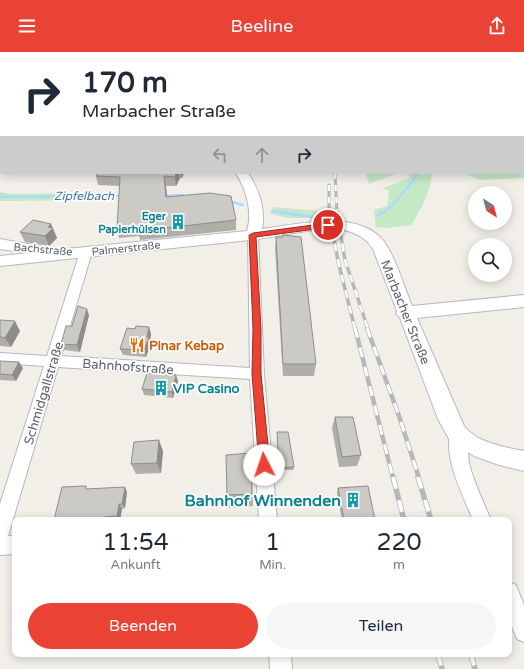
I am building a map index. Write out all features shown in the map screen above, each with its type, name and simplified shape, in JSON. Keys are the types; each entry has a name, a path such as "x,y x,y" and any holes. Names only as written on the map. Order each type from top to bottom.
{"main road":[{"path":"243,174 251,188 254,201 257,226 253,235"},
{"name":"Marbacher Straße","path":"253,235 328,225 345,226 361,231 375,240 381,249 405,313 449,420 458,435"},
{"name":"Palmerstraße","path":"0,261 253,235"},
{"name":"Bachstraße","path":"0,244 40,250 86,252"},
{"path":"405,313 524,301"},
{"path":"458,435 503,458 524,461"}],"street":[{"path":"253,235 257,329 257,374 268,517"},
{"name":"Schmidgallstraße","path":"0,533 86,252"},
{"name":"Bahnhofstraße","path":"0,358 257,374"},
{"path":"458,435 457,447 460,461 481,517"},
{"path":"0,546 12,545"},
{"path":"512,600 524,632"},
{"path":"280,657 281,669"}],"green space":[{"path":"366,174 395,174 369,184"},
{"path":"408,174 432,174 424,201 411,225 387,228 376,227 374,210 387,206 389,191 383,188 410,178"},
{"path":"465,174 524,174 524,178 480,180"},
{"path":"0,192 11,194 100,193 98,200 0,201"},
{"path":"273,207 318,211 319,218 289,218 271,214"}],"building":[{"path":"97,174 176,174 175,177 164,176 166,197 210,193 231,196 236,220 138,231 138,226 117,228 120,177 96,176"},
{"path":"33,220 51,224 48,227 53,228 45,236 20,232"},
{"path":"283,235 301,237 316,364 283,364 276,237 283,237"},
{"path":"78,306 87,309 77,345 61,344 66,326 72,326"},
{"path":"0,320 15,321 5,338 0,337"},
{"name":"Pinar Kebap","path":"136,326 149,327 147,337 149,337 144,350 120,349 127,328 135,329"},
{"path":"0,361 19,362 12,375 0,374"},
{"path":"147,373 176,375 172,392 142,389"},
{"path":"335,417 353,417 361,455 342,457"},
{"path":"277,432 288,432 294,467 279,468"},
{"path":"159,440 157,463 131,464 134,442"},
{"path":"251,453 252,494 227,495 226,455"},
{"path":"86,486 86,489 125,487 122,504 119,504 117,516 55,517 62,487"},
{"name":"Bahnhof Winnenden","path":"368,486 374,517 343,517 338,488"}],"waterway":[{"name":"Zipfelbach","path":"382,213 392,206 418,174"},
{"name":"Zipfelbach","path":"163,196 183,195"},
{"name":"Zipfelbach","path":"0,197 123,196"},
{"name":"Zipfelbach","path":"228,201 243,205"},
{"name":"Zipfelbach","path":"272,211 278,212"},
{"name":"Zipfelbach","path":"278,212 312,217"},
{"name":"Zipfelbach","path":"278,212 284,213"},
{"name":"Zipfelbach","path":"377,216 383,212"}],"railway":[{"path":"335,174 337,213"},
{"path":"329,185 329,212"},
{"path":"329,212 338,261 355,329"},
{"path":"337,212 345,260 368,329"},
{"path":"355,328 393,478"},
{"path":"367,328 399,416 419,478"},
{"path":"393,477 403,517"},
{"path":"418,477 430,517"},
{"path":"439,657 442,669"},
{"path":"472,657 475,669"}],"place":[{"name":"Eger Papierhülsen","path":"178,222"},
{"name":"Pinar Kebap","path":"137,345"},
{"name":"VIP Casino","path":"161,388"},
{"name":"Bahnhof Winnenden","path":"353,500"}],"route":[{"path":"264,465 257,374 257,329 253,235 328,225"}]}
